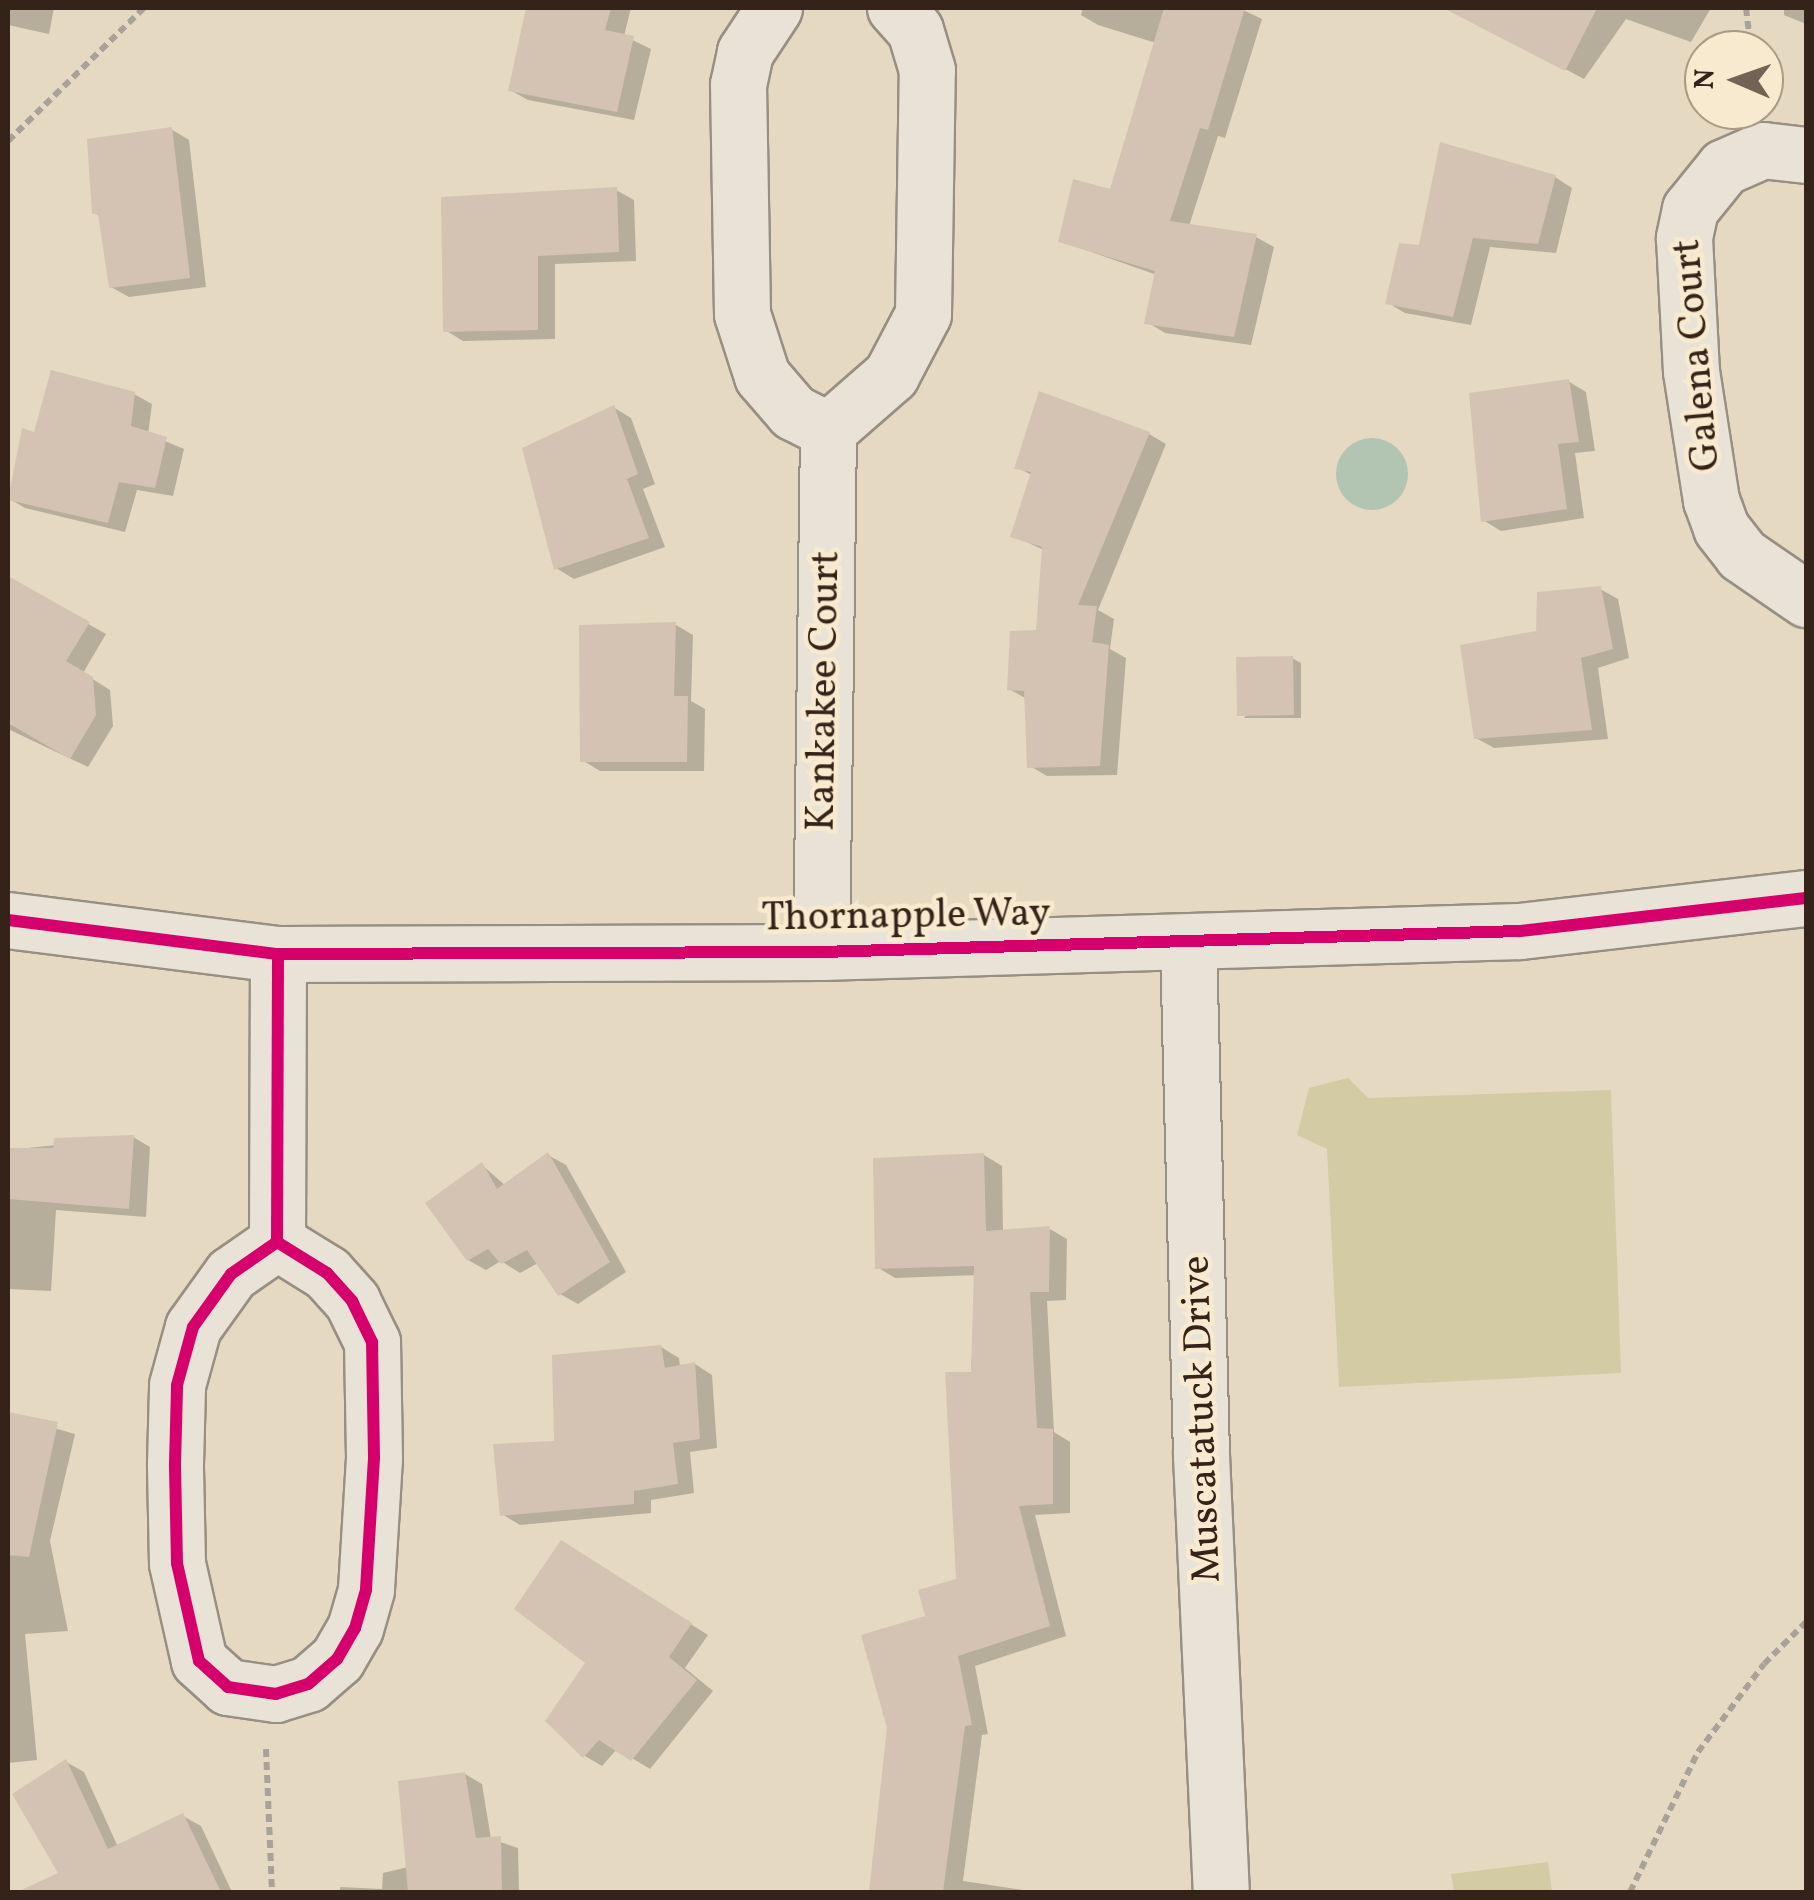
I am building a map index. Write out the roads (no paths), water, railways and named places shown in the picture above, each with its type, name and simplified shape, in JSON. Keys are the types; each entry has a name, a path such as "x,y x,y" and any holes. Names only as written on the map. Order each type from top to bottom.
{"street":[{"path":"774,8 745,52 738,84 742,314 762,376 793,412 828,430 891,375 923,314 926,70 915,30 895,8"},
{"name":"Galena Court","path":"1806,155 1763,150 1724,167 1690,209 1684,238 1691,371 1710,500 1721,528 1742,554 1806,599"},
{"name":"Kankakee Court","path":"821,952 828,430"},
{"name":"Thornapple Way","path":"8,920 278,954 821,952 1188,945 1520,930 1806,898"},
{"name":"Muscatatuck Drive","path":"1188,945 1201,1454 1222,1892"},
{"path":"277,1242 327,1273 352,1301 372,1342 374,1458 366,1590 355,1628 337,1659 308,1684 264,1692 228,1687 199,1661 185,1622 176,1556 176,1396 181,1362 210,1298 277,1242 278,954"}]}
